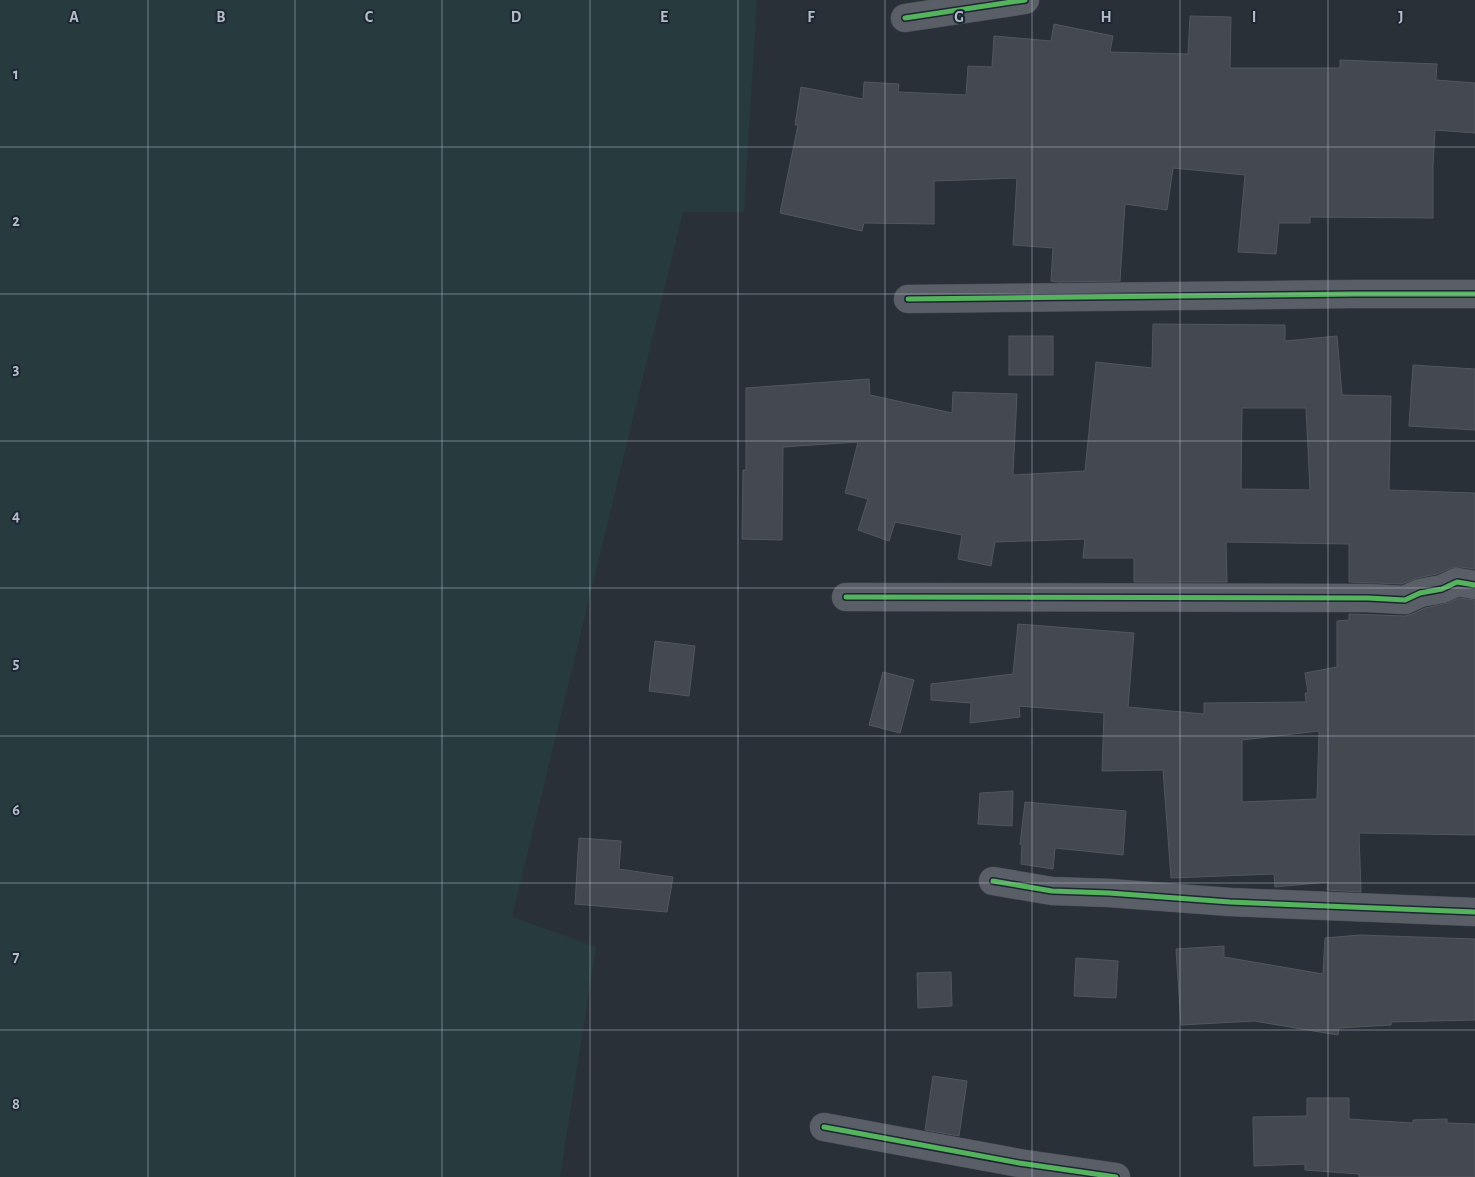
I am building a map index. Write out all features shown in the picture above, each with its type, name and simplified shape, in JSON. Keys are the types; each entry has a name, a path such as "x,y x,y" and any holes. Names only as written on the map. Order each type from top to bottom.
{"street":[{"path":"905,18 1025,0"},
{"path":"908,299 1475,294"},
{"path":"846,597 1368,598 1405,600 1420,593 1442,589 1457,582 1475,584"},
{"path":"993,881 1052,891 1110,893 1230,902 1475,912"},
{"path":"824,1128 1019,1163 1116,1177"}],"green space":[{"path":"0,0 757,0 744,212 683,212 512,917 596,947 560,1177 0,1177"}],"building":[{"path":"1190,16 1231,17 1230,68 1340,68 1340,60 1437,64 1436,80 1475,83 1475,133 1435,130 1433,218 1310,217 1310,223 1279,223 1276,254 1238,252 1245,175 1173,168 1167,210 1125,204 1120,281 1060,282 1051,281 1053,248 1013,245 1017,178 934,181 934,224 864,223 862,231 780,213 798,125 795,125 801,87 863,99 864,82 899,84 898,92 966,95 968,66 992,67 994,36 1051,41 1054,24 1113,36 1110,52 1188,54"},
{"path":"1153,324 1285,325 1285,341 1337,336 1342,395 1391,396 1389,490 1475,493 1475,569 1451,568 1402,584 1349,582 1349,544 1226,542 1227,582 1134,582 1134,558 1083,558 1085,539 995,542 991,566 958,559 962,535 895,522 889,541 858,530 868,499 845,493 858,442 783,447 782,540 742,539 743,470 746,470 746,388 869,379 870,395 952,413 953,392 1017,394 1013,475 1085,471 1096,362 1152,368","holes":["1242,408 1306,408 1310,490 1241,489"]},
{"path":"1009,336 1053,336 1053,375 1009,375"},
{"path":"1413,365 1475,369 1475,430 1409,426"},
{"path":"1459,598 1475,600 1475,835 1359,833 1361,892 1327,890 1328,882 1275,887 1274,874 1171,878 1163,770 1102,771 1104,713 1019,706 1020,717 970,723 971,703 931,700 931,684 1013,674 1018,624 1134,633 1128,707 1204,714 1204,703 1306,702 1305,693 1308,693 1305,673 1337,667 1337,621 1349,620 1349,614 1405,616 1425,608 1448,603","holes":["1319,731 1317,799 1242,802 1242,740"]},
{"path":"655,641 695,646 689,696 649,691"},
{"path":"883,672 914,680 900,733 869,725"},
{"path":"1013,791 1012,826 978,824 980,793"},
{"path":"1025,802 1126,811 1123,855 1055,848 1053,869 1021,864 1022,845 1020,844"},
{"path":"579,838 621,841 619,869 673,877 667,912 575,904"},
{"path":"1360,935 1475,939 1475,1020 1391,1022 1391,1025 1339,1028 1338,1035 1254,1021 1181,1025 1176,949 1224,946 1224,957 1323,974 1325,938"},
{"path":"1076,958 1118,961 1116,998 1074,996"},
{"path":"951,972 952,1006 918,1008 917,973"},
{"path":"933,1076 967,1081 959,1136 925,1130"},
{"path":"1307,1098 1349,1098 1349,1119 1413,1123 1413,1120 1447,1119 1447,1123 1475,1124 1475,1177 1359,1177 1359,1174 1305,1170 1305,1164 1254,1166 1253,1117 1307,1116"}],"cycle path":[{"path":"905,18 1025,0"},
{"path":"908,299 1475,294"},
{"path":"846,597 1368,598 1405,600 1420,593 1442,589 1457,582 1475,585"},
{"path":"993,881 1052,891 1109,893 1230,902 1475,912"},
{"path":"824,1127 1019,1163 1116,1177"}]}
